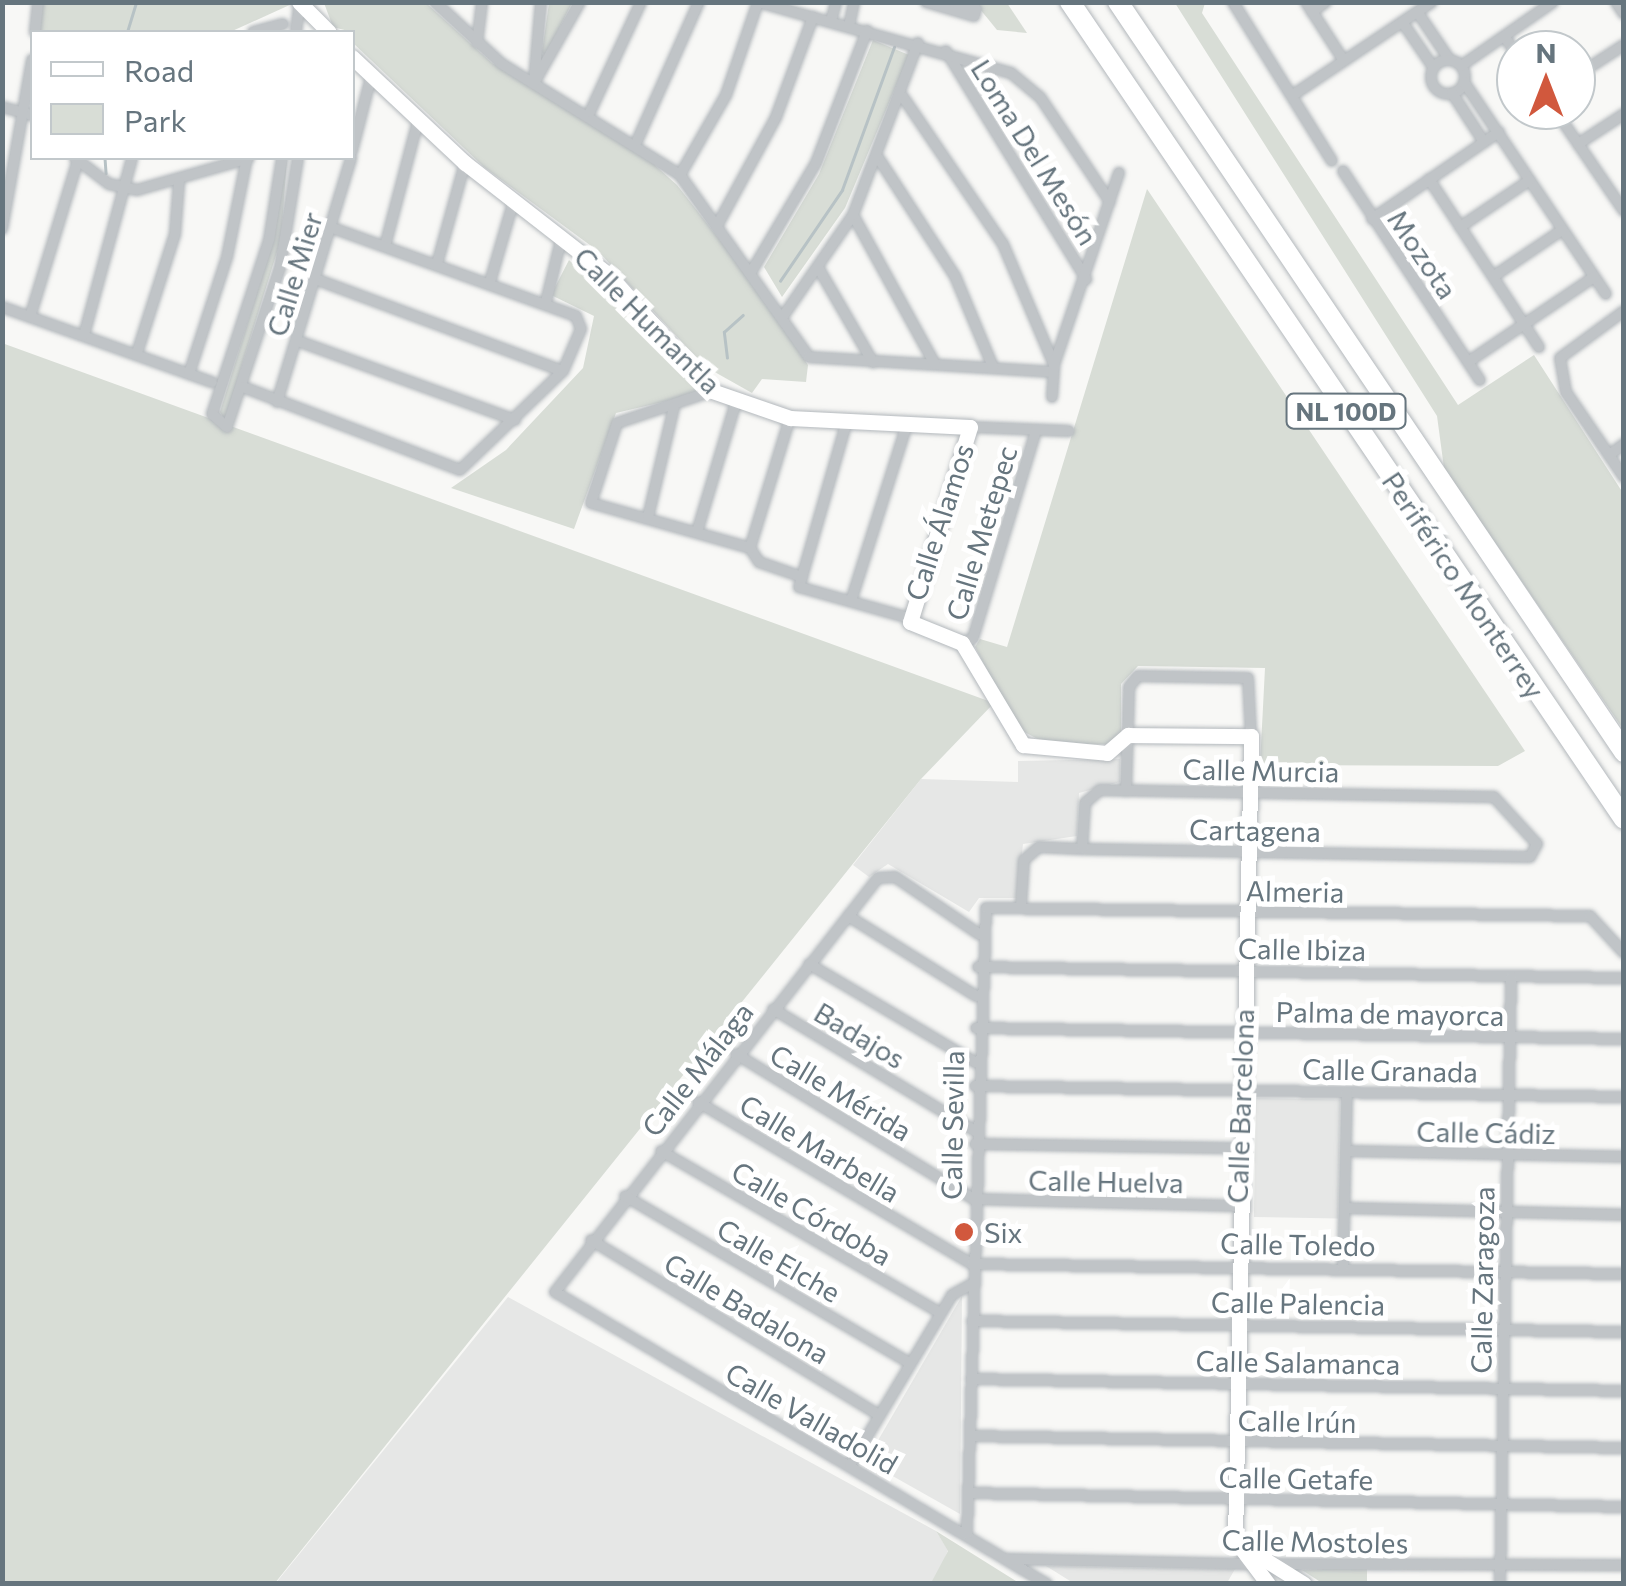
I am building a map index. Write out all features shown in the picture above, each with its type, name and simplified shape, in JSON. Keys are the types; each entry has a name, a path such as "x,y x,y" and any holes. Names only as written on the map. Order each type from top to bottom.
{"highway":[{"name":"Periférico Monterrey","path":"1070,2 1624,819"},
{"name":"Periférico Monterrey","path":"1118,2 1624,752"}],"street":[{"path":"35,30 38,2"},
{"path":"434,2 477,43 534,83 637,142 680,176 753,269 813,359 1054,369"},
{"path":"477,43 482,2"},
{"path":"534,83 541,2"},
{"path":"534,83 580,2"},
{"path":"590,112 641,2"},
{"path":"637,142 700,2"},
{"path":"680,176 726,95 758,2 946,50 1029,85 1110,202"},
{"path":"831,21 836,2"},
{"path":"849,26 854,2"},
{"path":"926,2 977,14 954,2"},
{"path":"1233,2 1332,161"},
{"path":"1326,2 1309,7 1344,61"},
{"path":"1293,95 1432,2"},
{"path":"1515,30 1553,2"},
{"path":"1616,2 1624,14"},
{"path":"307,12 328,30"},
{"path":"1418,13 1449,59 1461,66 1464,82 1606,294"},
{"path":"718,224 776,116 814,17"},
{"path":"1402,23 1433,66 1435,89 1452,93 1484,142"},
{"path":"263,30 282,24"},
{"path":"753,269 816,163 867,31"},
{"path":"1461,66 1496,43"},
{"path":"784,315 852,216 903,97 918,44"},
{"path":"1596,63 1624,44"},
{"name":"Loma Del Mesón","path":"946,50 1086,278"},
{"path":"1433,66 1449,59"},
{"name":"Calle Humantla","path":"355,60 466,163 562,234 712,391 790,418 1069,430"},
{"name":"Calle Mier","path":"355,142 371,77"},
{"path":"1452,93 1464,82"},
{"path":"903,97 1003,244 1054,369"},
{"path":"2,107 30,114 2,229"},
{"path":"1578,144 1624,114"},
{"path":"385,246 418,120"},
{"path":"1568,130 1624,211"},
{"path":"1372,218 1499,132"},
{"path":"879,159 955,276 993,367"},
{"path":"30,317 76,160"},
{"path":"78,160 127,190 180,182 238,160"},
{"path":"84,335 127,190 132,160"},
{"path":"189,374 228,257 243,160"},
{"path":"282,160 269,240 212,414 216,424 232,422 243,387 288,236 298,160"},
{"name":"Calle Mier","path":"277,402 318,280 350,160"},
{"path":"437,264 466,163"},
{"name":"Mozota","path":"1343,171 1480,380"},
{"path":"1052,397 1054,369 1118,173"},
{"path":"1429,179 1539,347"},
{"path":"1460,227 1530,180"},
{"path":"136,354 175,234 180,182"},
{"path":"1612,194 1624,186"},
{"path":"490,282 514,200"},
{"path":"852,216 935,364"},
{"path":"243,387 460,470 563,371 580,329 576,316 333,228"},
{"path":"1494,276 1562,230"},
{"path":"546,302 562,234"},
{"path":"819,269 873,362"},
{"path":"1468,362 1594,278"},
{"path":"318,280 563,371"},
{"path":"2,307 212,382"},
{"path":"1624,311 1560,358 1566,392 1624,477"},
{"path":"298,341 515,420"},
{"path":"712,391 612,428 591,502 750,548 760,562 802,577"},
{"path":"697,532 736,402"},
{"path":"648,517 674,407"},
{"path":"750,548 790,418"},
{"path":"847,422 799,587 909,618 962,643 1031,750 1106,753 1128,736 1251,736"},
{"path":"851,601 907,424"},
{"name":"Calle Álamos","path":"909,618 970,427"},
{"name":"Calle Metepec","path":"962,643 973,638 1036,430"},
{"path":"1609,455 1624,444"},
{"name":"Calle Barcelona","path":"1128,736 1134,678 1244,677 1253,688 1235,1324 1235,1540 1246,1564"},
{"path":"1126,792 1128,736"},
{"name":"Calle Murcia","path":"1082,849 1088,797 1126,792 1249,792 1489,797 1535,840 1535,853"},
{"name":"Cartagena","path":"1021,906 1029,852 1082,849 1535,853"},
{"name":"Calle Málaga","path":"555,1292 624,1196 882,876 979,934"},
{"name":"Almeria","path":"994,905 1596,918 1624,953"},
{"name":"Calle Sevilla","path":"967,1534 976,996 979,934 994,905"},
{"path":"848,916 976,996"},
{"path":"809,964 976,1062"},
{"name":"Calle Ibiza","path":"978,967 1624,978"},
{"name":"Calle Zaragoza","path":"1500,1584 1511,977"},
{"name":"Badajos","path":"773,1009 974,1130"},
{"name":"Palma de mayorca","path":"976,1028 1624,1040"},
{"name":"Calle Mérida","path":"736,1054 974,1200"},
{"name":"Calle Granada","path":"976,1086 1624,1096"},
{"path":"1342,1267 1347,1092"},
{"name":"Calle Marbella","path":"698,1102 972,1264"},
{"path":"974,1144 1238,1148"},
{"name":"Calle Córdoba","path":"661,1150 940,1314"},
{"name":"Calle Cádiz","path":"1347,1151 1624,1157"},
{"name":"Calle Elche","path":"624,1196 910,1363"},
{"name":"Calle Huelva","path":"974,1200 1237,1206"},
{"path":"1345,1208 1624,1214"},
{"name":"Calle Badalona","path":"591,1240 879,1415"},
{"name":"Calle Toledo","path":"972,1264 1236,1264 1624,1274"},
{"path":"850,1465 940,1314 972,1284"},
{"name":"Calle Valladolid","path":"555,1292 1047,1584"},
{"name":"Calle Palencia","path":"972,1322 1624,1332"},
{"name":"Calle Salamanca","path":"971,1380 1624,1390"},
{"name":"Calle Irún","path":"970,1436 1624,1448"},
{"name":"Calle Getafe","path":"968,1492 1624,1507"},
{"path":"1235,1540 1304,1584"},
{"name":"Calle Mostoles","path":"1006,1559 1624,1566"},
{"path":"1246,1564 1264,1582 1270,1564"}],"shaded area":[{"path":"1120,759 1120,782 1079,793 1077,836 1023,844 1017,898 979,898 969,912 888,864 869,877 853,865 921,779 1018,782 1018,761"},
{"path":"1256,1098 1340,1099 1338,1218 1254,1217"},
{"path":"962,1296 960,1514 866,1461"},
{"path":"508,1297 936,1531 948,1550 935,1584 275,1584"},
{"path":"1046,1566 1235,1569 1227,1583 1075,1584"}],"green space":[{"path":"42,3 294,3 234,30 40,30"},
{"path":"324,3 426,3 492,63 630,143 677,185 748,276 808,365 806,382 762,379 752,393 704,366 598,251 484,167 355,45 355,30 333,27"},
{"path":"549,3 572,3 545,56 542,52"},
{"path":"975,3 1007,3 1027,33 997,30"},
{"path":"1175,3 1205,3 1202,13 1458,405 1534,355 1623,493 1623,729 1444,468 1437,416"},
{"path":"873,40 909,55 845,208 782,297 764,267 819,174"},
{"path":"287,160 281,239 225,420 220,412 274,237"},
{"path":"1147,189 1525,751 1498,766 1260,765 1265,668 1138,666 1121,684 1121,738 1111,744 1047,744 1017,728 975,647 980,639 1007,647"},
{"path":"569,260 705,392 616,413 574,529 451,488 506,450 583,368 594,316 551,295"},
{"path":"2,343 994,703 921,779 275,1583 3,1583"},
{"path":"936,1531 1019,1583 931,1583 948,1551"},
{"path":"1367,1567 1367,1583 1322,1583 1302,1570"}],"waterway":[{"path":"128,30 136,2"},
{"path":"780,281 842,190 894,47"},
{"path":"105,160 106,173"},
{"path":"727,358 724,332 743,315"}],"place":[{"name":"Six","path":"964,1232"}]}
